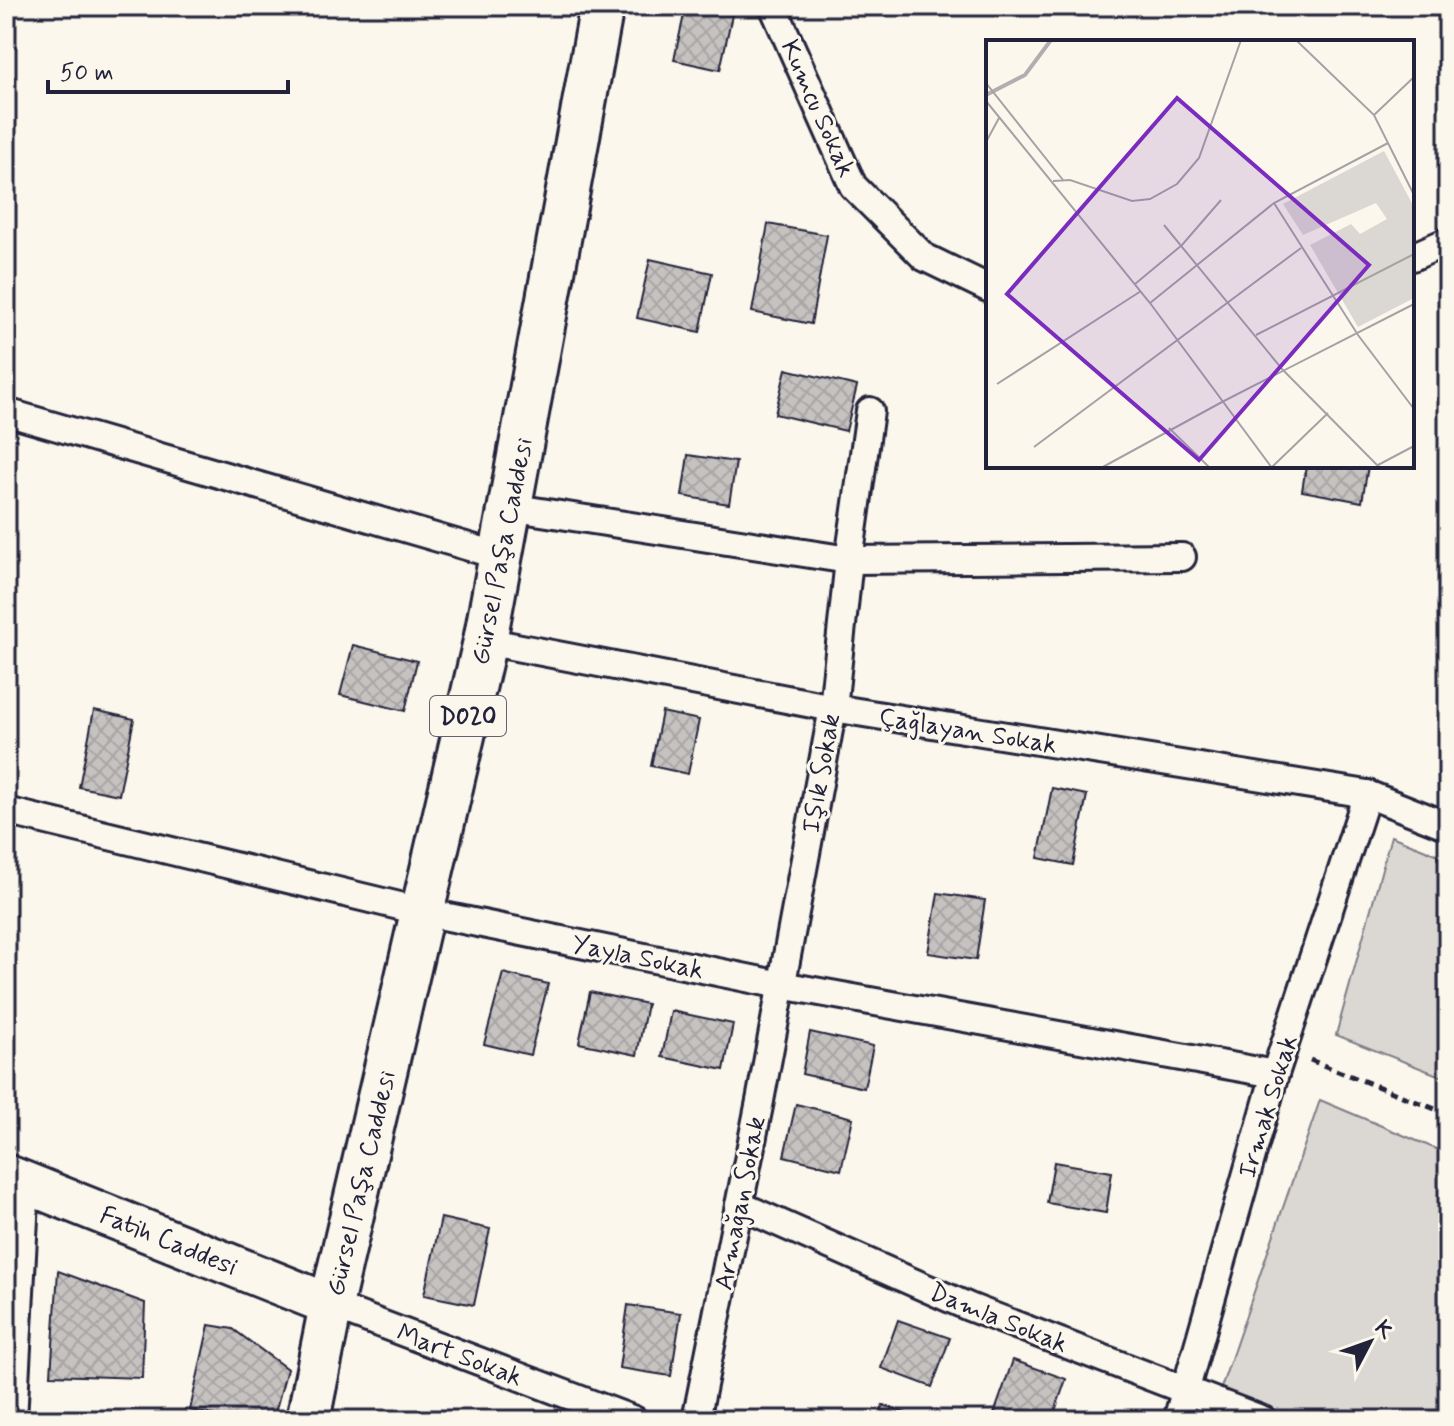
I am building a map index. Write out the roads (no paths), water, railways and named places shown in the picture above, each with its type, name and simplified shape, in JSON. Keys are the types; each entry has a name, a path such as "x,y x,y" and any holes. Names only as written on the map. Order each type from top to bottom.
{"highway":[{"name":"Gürsel Paşa Caddesi","path":"308,1420 331,1305 485,641 602,6"}],"main road":[{"name":"Fatih Caddesi","path":"16,1178 331,1305"}],"street":[{"name":"Kumcu Sokak","path":"773,6 853,186 924,257 986,287"},
{"path":"1414,256 1448,241"},
{"name":"Işık Sokak","path":"781,985 833,708 849,560 870,411"},
{"path":"6,412 500,556"},
{"path":"509,507 849,560 1182,557"},
{"name":"Çağlayan Sokak","path":"485,641 833,708 1367,794 1448,826"},
{"name":"Irmak Sokak","path":"1177,1420 1279,1062 1367,794"},
{"name":"Yayla Sokak","path":"6,811 424,912 781,985 1279,1062"},
{"name":"Armağan Sokak","path":"696,1420 781,985"},
{"path":"13,1420 16,1178"},
{"name":"Damla Sokak","path":"739,1205 969,1307 1263,1420"},
{"name":"Mart Sokak","path":"331,1305 634,1420"}]}
